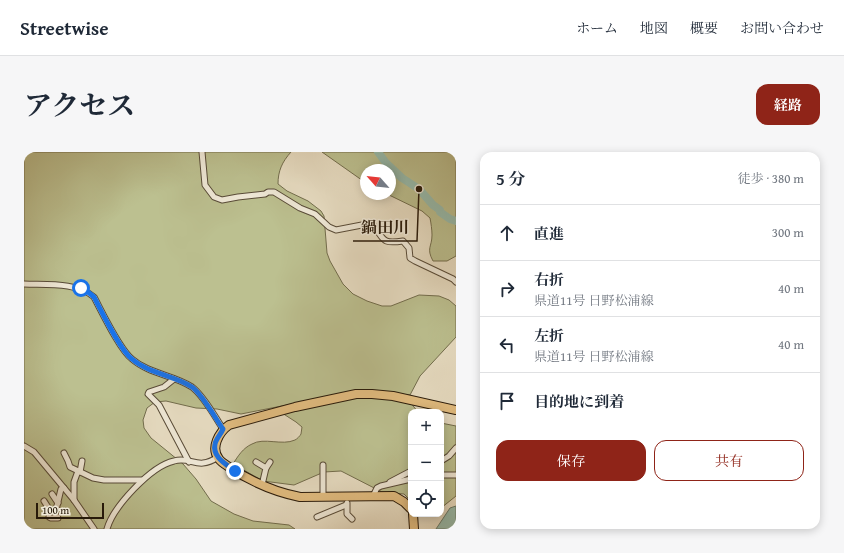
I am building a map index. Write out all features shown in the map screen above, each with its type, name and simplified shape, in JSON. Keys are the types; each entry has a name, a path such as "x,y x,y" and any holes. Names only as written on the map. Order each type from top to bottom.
{"main road":[{"path":"408,506 394,496 300,497 286,494 262,485 235,471 219,460 215,444 223,429 229,425 295,407 356,394 393,396 456,410"},
{"path":"413,517 414,529"}],"street":[{"path":"202,152 205,185 214,197 222,200 274,192 300,208 315,214 329,227 336,230 367,224 373,225 383,240 388,242 403,241 409,248 410,258 454,279 456,282"},
{"path":"24,284 72,286 88,292 94,297 130,358 140,366 194,388 223,429"},
{"path":"174,379 164,387 149,392 148,394 159,405 189,462"},
{"path":"24,446 34,452 74,500 94,529"},
{"path":"444,459 456,448"},
{"path":"64,453 70,467 93,478 104,480 142,480"},
{"path":"107,529 115,513 142,480 158,468 173,461 182,459 189,462 203,464 218,457"},
{"path":"74,500 74,482 82,461"},
{"path":"256,462 266,468"},
{"path":"262,485 266,468 270,462"},
{"path":"323,465 323,497"},
{"path":"373,496 378,488 408,473"},
{"path":"444,475 456,474"},
{"path":"388,484 408,480"},
{"path":"55,512 61,489 64,488"},
{"path":"52,494 58,503"},
{"path":"350,496 346,505 347,514 352,519"},
{"path":"44,501 52,512 55,512 58,518 49,517"},
{"path":"317,517 346,505"}],"shaded area":[{"path":"24,152 291,152 281,167 278,184 287,191 308,201 321,211 324,216 327,253 343,284 353,294 382,306 391,306 419,295 439,296 449,300 456,306 456,337 420,376 410,395 353,392 241,414 217,409 196,408 166,401 155,402 147,408 143,420 144,428 151,438 183,464 196,479 211,501 234,514 253,521 289,525 295,529 24,529"},
{"path":"322,152 456,152 456,256 447,261 433,261 430,253 432,235 430,218 422,211 396,198 396,164 360,164 360,179"},
{"path":"377,396 410,402 416,409 408,409 408,498 404,494 382,492 341,471 324,472 294,485 263,481 233,464 243,450 252,444 262,441 290,442 295,440 301,434 302,427 282,413 355,397"},
{"path":"444,424 456,426 456,496 444,506"},
{"path":"456,506 456,529 436,529 444,517 450,508"}],"waterway":[{"path":"378,152 386,163 402,178 419,189 433,205 440,210 440,212 456,221"}],"place":[{"name":"鍋田川","path":"419,189"}],"route":[{"path":"81,288 94,297 130,358 140,366 194,388 223,429 215,444 219,460 235,471"}]}
